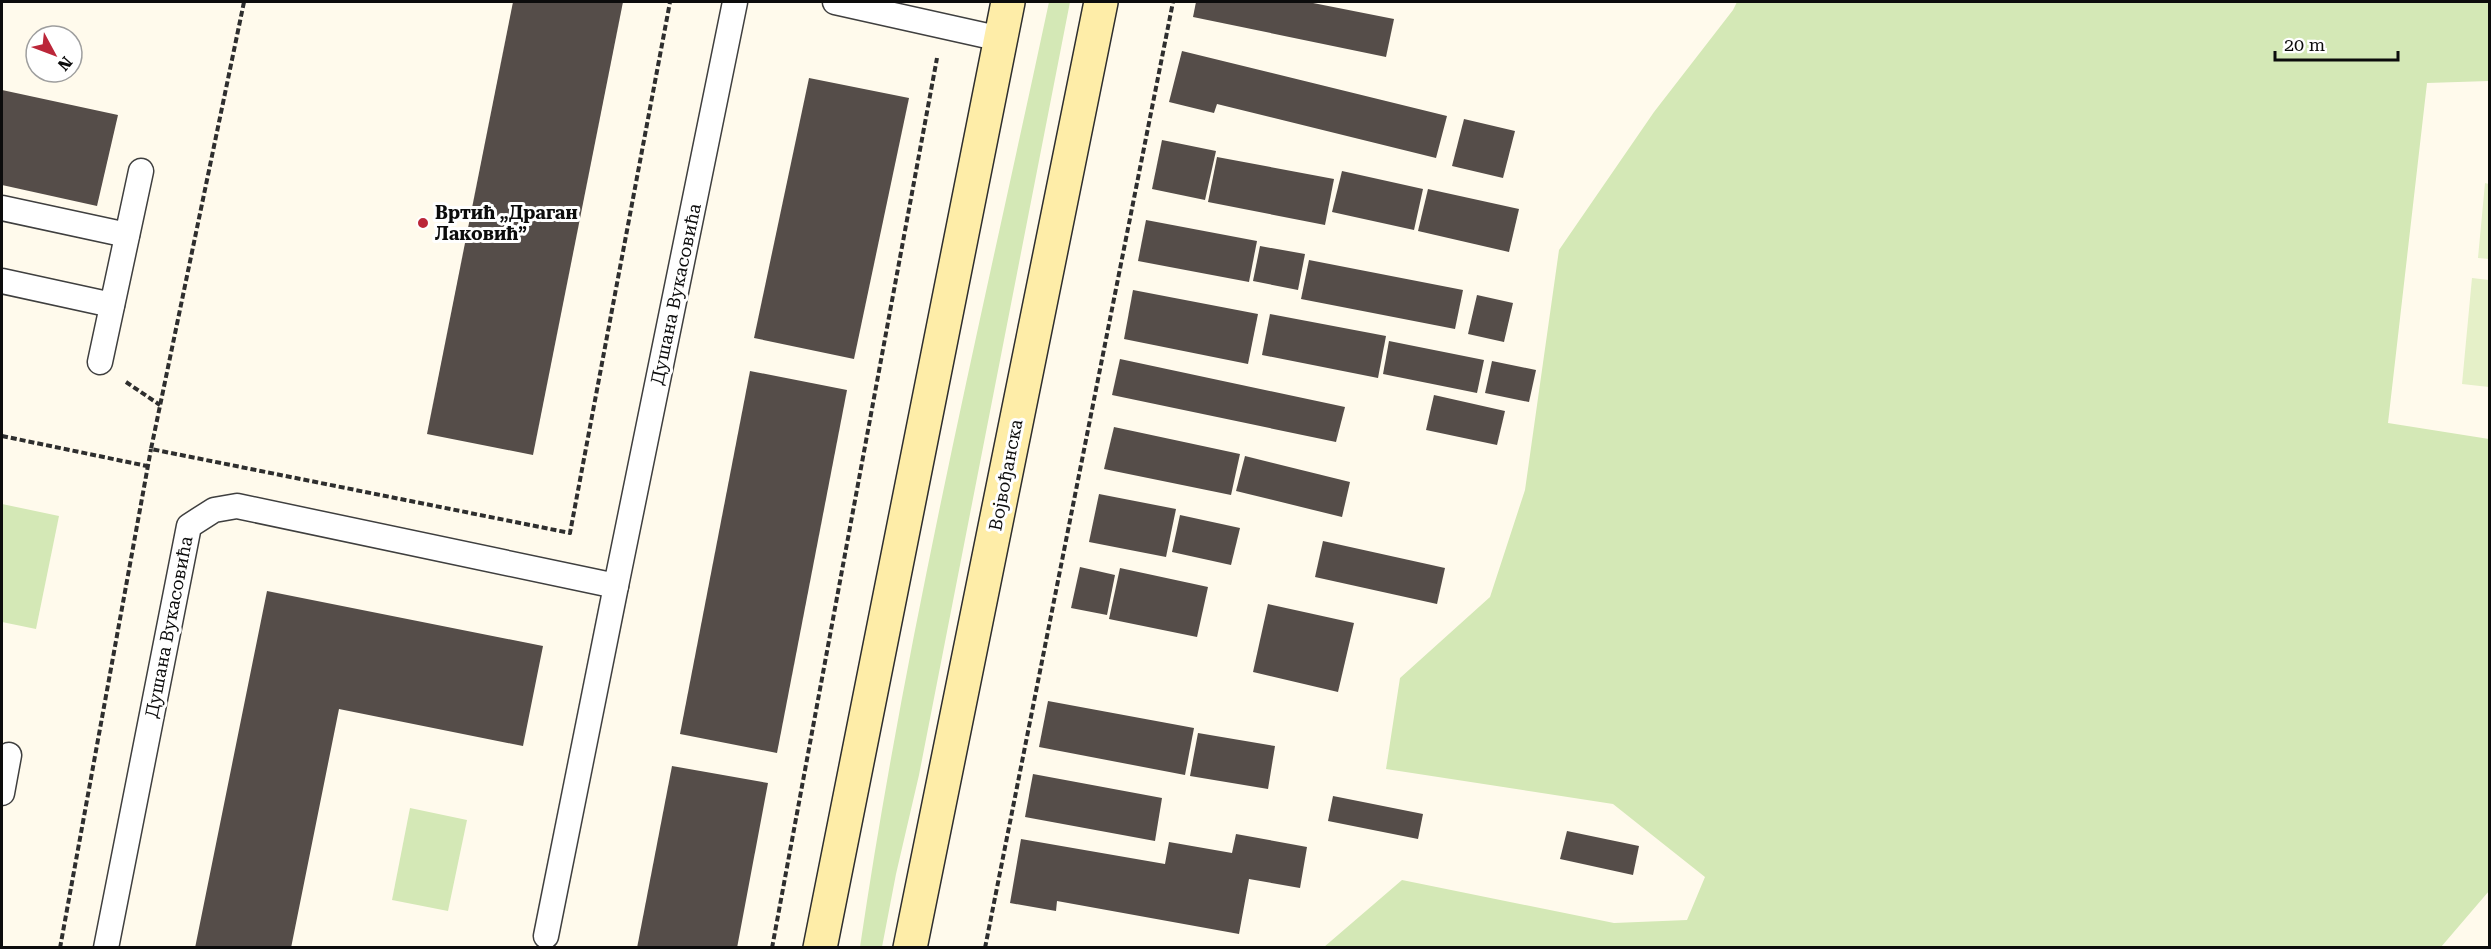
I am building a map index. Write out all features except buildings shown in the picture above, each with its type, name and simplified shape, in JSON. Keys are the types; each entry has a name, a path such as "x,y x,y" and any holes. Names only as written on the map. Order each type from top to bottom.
{"main road":[{"path":"820,948 1008,2"},
{"name":"Војвођанска","path":"910,948 1101,2"}],"lane":[{"name":"Душана Вукасовића","path":"546,936 735,2"},
{"path":"835,2 1001,39"},
{"path":"100,362 141,171"},
{"path":"2,208 127,235"},
{"path":"2,281 112,305"},
{"name":"Душана Вукасовића","path":"106,948 189,526 214,510 237,506 616,586"},
{"path":"2,793 9,755"}],"path":[{"path":"60,948 147,466 244,2"},
{"path":"151,449 570,533 670,2"},
{"path":"984,948 1173,2"},
{"path":"772,948 942,27"},
{"path":"100,362 160,405"},
{"path":"2,436 147,466"}],"green space":[{"path":"1049,2 1070,2 919,775 882,947 860,947 900,709 923,591"},
{"path":"1737,2 2489,2 2489,81 2427,83 2388,423 2489,439 2489,891 2441,947 1324,947 1402,880 1614,923 1687,920 1705,877 1613,804 1386,769 1400,678 1490,597 1525,490 1559,250 1654,112"},
{"path":"2485,183 2489,184 2489,259 2478,258"},
{"path":"2472,278 2489,280 2489,387 2462,384"},
{"path":"2,504 59,516 36,629 2,622"},
{"path":"410,808 467,820 448,911 392,900"}],"place":[{"name":"Вртић „Драган Лаковић”","path":"423,223"}]}
